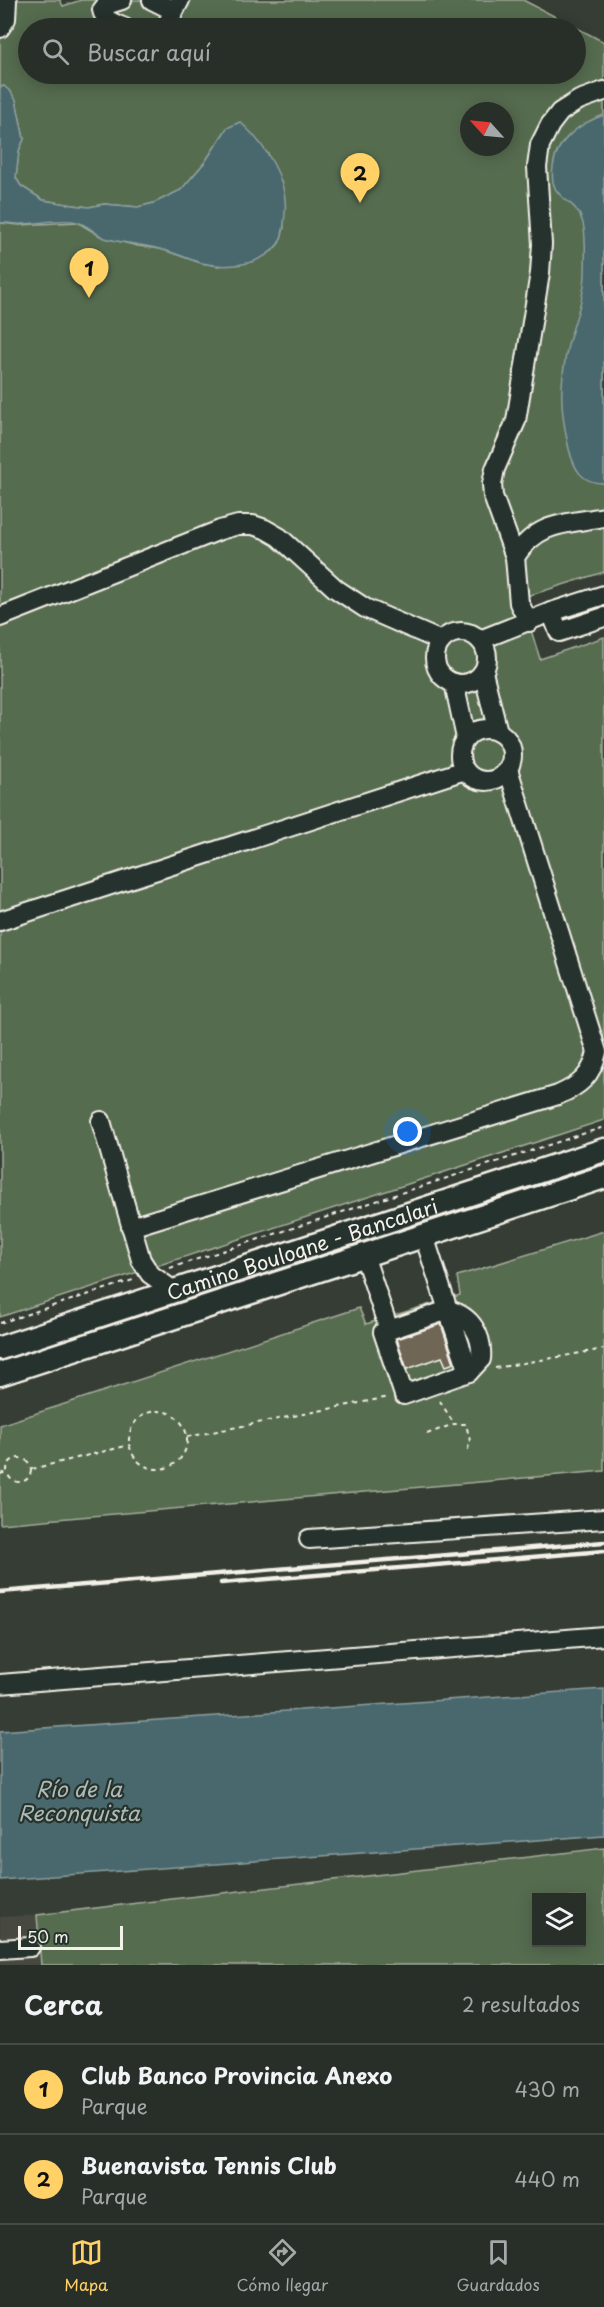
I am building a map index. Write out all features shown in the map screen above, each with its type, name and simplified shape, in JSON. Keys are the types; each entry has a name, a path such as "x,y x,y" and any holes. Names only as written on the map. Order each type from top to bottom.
{"main road":[{"name":"Camino Boulogne - Bancalari","path":"0,1348 604,1150"},
{"name":"Camino Boulogne - Bancalari","path":"0,1374 604,1177"}],"street":[{"path":"105,18 102,10 106,5 122,0"},
{"path":"152,0 177,6"},
{"path":"0,28 6,19 9,1"},
{"path":"529,622 519,603 515,557 493,496 492,484 495,469 516,421 540,273 542,244 537,166 540,145 550,125 560,112 579,100 604,91"},
{"path":"515,557 526,542 540,531 557,523 604,517"},
{"path":"0,617 220,530 238,525 253,525 279,537 336,589 365,608 441,641"},
{"path":"480,640 551,612 604,595"},
{"path":"551,612 559,632 604,617"},
{"path":"483,672 470,682 454,683 446,679 436,666 437,649 441,641 456,633 473,635 485,647 487,656 483,672 498,732"},
{"path":"454,683 466,738 460,754 465,770 471,776 487,781 495,779 508,769"},
{"path":"131,1227 558,1095 575,1088 586,1079 597,1052 508,769 512,753 505,737 498,732 481,730 466,738"},
{"path":"0,921 465,770"},
{"path":"101,1121 141,1260 150,1275 174,1291"},
{"path":"424,1236 469,1372 404,1395 383,1332 448,1310"},
{"path":"364,1255 388,1330"},
{"path":"309,1539 604,1519"},
{"path":"0,1684 604,1636"},
{"path":"0,1949 30,1947"}],"path":[{"path":"0,1323 604,1127"},
{"path":"469,1372 604,1349"},
{"path":"430,1385 454,1424"},
{"path":"187,1437 404,1395"},
{"path":"154,1411 164,1411 180,1420 187,1437 182,1456 167,1467 148,1467 139,1462 130,1445 133,1425 146,1414 154,1411"},
{"path":"427,1434 454,1424 466,1424 470,1441 467,1453"},
{"path":"32,1469 130,1445"},
{"path":"7,1472 9,1464 19,1458 26,1460 32,1469"},
{"path":"7,1472 14,1481 22,1482 29,1478 32,1469"},
{"path":"0,1474 7,1472"}],"shaded area":[{"path":"37,1915 41,1965 0,1965 0,1917"}],"green space":[{"path":"0,0 60,0 63,6 81,0 523,0 558,18 18,18 18,84 586,84 586,33 604,42 604,572 521,598 540,659 604,637 604,1120 0,1317 0,223 19,225 77,222 102,237 161,249 201,263 219,266 272,251 279,243 284,228 269,155 263,148 227,128 205,162 181,190 154,203 138,207 104,204 89,207 43,200 21,186 16,178 19,151 24,139 16,100 4,86 0,87"},
{"path":"604,1231 604,1471 0,1524 0,1425 359,1308 366,1324 460,1295 457,1276"},
{"path":"352,1245 356,1249 0,1369 0,1356"},
{"path":"604,1848 604,1965 41,1965 37,1915"}],"water":[{"path":"4,86 16,100 24,139 19,151 16,178 21,186 43,200 73,205 89,207 104,204 138,207 154,203 181,190 205,162 227,128 240,122 258,140 279,175 285,200 284,225 280,241 263,257 243,264 222,266 202,263 156,248 105,238 77,222 0,223 0,87"},
{"path":"604,115 604,483 596,483 580,474 573,463 564,422 562,397 568,345 583,292 584,225 578,212 558,192 552,178 555,157 564,141 578,128"},
{"name":"Río de la Reconquista","path":"604,1689 604,1835 0,1880 0,1731"}],"building":[{"path":"441,1324 454,1363 446,1366 442,1357 407,1369 397,1339"}],"railway":[{"path":"0,1592 604,1542"},
{"path":"221,1583 604,1551"}],"place":[{"name":"Buenavista Tennis Club","path":"360,203"},
{"name":"Club Banco Provincia Anexo","path":"89,298"}]}
